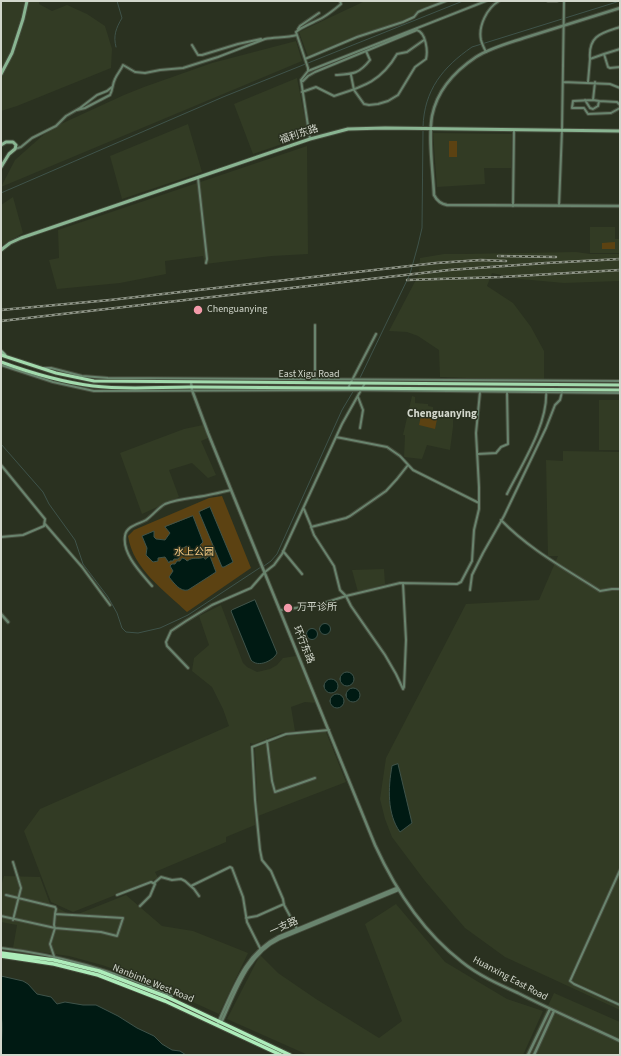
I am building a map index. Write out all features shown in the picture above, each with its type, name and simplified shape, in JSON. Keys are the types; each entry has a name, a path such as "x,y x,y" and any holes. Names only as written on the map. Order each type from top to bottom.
{"highway":[{"name":"Nanbinhe West Road","path":"1,952 54,960 99,971 167,997 281,1055"},
{"name":"Nanbinhe West Road","path":"1,956 54,960"},
{"name":"Nanbinhe West Road","path":"219,1024 290,1055"}],"main road":[{"path":"1,74 12,54 27,1"},
{"name":"福利东路","path":"1,250 10,243 22,238 310,139 348,129 430,128 620,131"},
{"path":"1,145 6,142 12,142 16,145 16,149 9,154 1,167"},
{"path":"1,351 3,355"},
{"name":"East Xigu Road","path":"3,355 73,378 94,381 276,383 315,381 620,385"},
{"name":"East Xigu Road","path":"1,364 54,379 94,386 192,389 276,387 546,391 620,390"}],"street":[{"path":"298,30 329,14 342,4 340,1"},
{"path":"305,60 357,38 403,22 414,17 418,12 424,9 446,1"},
{"path":"310,139 300,80 308,72 486,1"},
{"path":"486,52 482,41 481,29 492,5 498,1"},
{"path":"548,1 557,1"},
{"path":"559,206 564,1"},
{"path":"620,8 564,24 477,56 459,70 445,85 438,98 430,128 434,195 442,204 447,206 620,206"},
{"path":"308,72 296,32 300,26 319,13"},
{"path":"588,82 590,44 600,34 620,27"},
{"path":"303,81 315,72 417,30 421,32 424,40 426,59 415,67 398,95 378,104 364,104 354,90 351,75"},
{"path":"76,110 85,108 110,95 115,78 123,65 135,72 145,73 183,68 265,40 297,35"},
{"path":"192,45 198,55 202,56 246,42 265,40"},
{"path":"302,92 316,87 334,96 367,85 380,76 392,63 397,54 406,52 424,40"},
{"path":"590,59 620,49"},
{"path":"336,75 351,75 360,71 370,60 366,51"},
{"path":"604,54 608,67 620,67"},
{"path":"563,82 595,82 610,84 620,88"},
{"path":"593,100 595,82"},
{"path":"16,149 32,138 56,126 66,116 112,87"},
{"path":"585,100 590,108 593,109"},
{"path":"620,104 618,102 585,100 573,101 572,108 584,108 588,114 611,113 620,108"},
{"path":"593,109 598,106 599,101"},
{"path":"593,109 593,114"},
{"path":"513,206 514,130"},
{"path":"198,178 207,259 206,263"},
{"path":"315,324 316,388"},
{"path":"192,389 349,389 376,334"},
{"path":"36,367 51,368 82,376 97,378 191,378 315,381"},
{"path":"188,668 167,646 166,642 171,630 212,605 251,588 265,571 274,565 283,551 342,424 358,397 364,382 620,381"},
{"name":"环行东路","path":"191,382 192,389 231,490 281,610 375,846 398,889"},
{"path":"281,610 318,605 346,596 403,583 457,584 461,582 472,561 474,530 479,509 476,433 480,390 507,392 546,391 547,402 545,414 507,494"},
{"path":"470,590 472,575 546,428 555,405 560,400 562,391 620,393"},
{"path":"478,454 496,453 501,447 508,444 507,392"},
{"path":"358,397 363,410 360,428"},
{"path":"336,437 387,447 396,452 413,470 479,503"},
{"path":"1,464 45,519 45,524 82,567 110,605"},
{"path":"312,527 350,516 386,491 408,465"},
{"path":"152,586 133,563 128,554 124,536 128,529 146,520 164,505 174,501 231,490"},
{"path":"304,509 314,535 334,566 340,590 346,596 351,606 385,655 403,689 406,640 403,583"},
{"path":"501,520 528,544 568,572 600,591 620,589"},
{"path":"1,538 23,535 36,530 45,524"},
{"path":"283,551 302,574"},
{"path":"1,614 8,622"},
{"path":"298,929 284,904 271,871 262,860 252,747 286,734 329,730"},
{"path":"267,741 272,782 275,792 315,778"},
{"path":"13,862 21,888 13,920"},
{"path":"191,886 230,867 232,868 242,891 246,918 251,932 260,948"},
{"path":"620,870 570,981 620,1005"},
{"path":"117,895 151,882 154,883 161,878 172,880 181,879 191,886 199,896"},
{"path":"140,906 150,896 155,884 154,883"},
{"name":"一支路","path":"219,1024 247,964 260,948 274,939 398,889"},
{"name":"一支路","path":"219,1024 249,965 256,955 266,947 279,939 398,889"},
{"name":"Huanxing East Road","path":"398,889 431,933 461,962 489,979 620,1041"},
{"path":"6,895 54,907 56,909 55,928 50,944 54,960"},
{"path":"246,918 257,916 284,904"},
{"path":"1,916 13,920 55,928 101,932 117,936 123,918 55,914"},
{"path":"1,948 30,952 54,960 82,963 143,983 172,996"},
{"path":"528,1055 550,1009"},
{"path":"534,1055 554,1011"}],"shaded area":[{"path":"1,1 39,1 39,4 52,11 67,5 87,14 105,26 112,49 111,68 1,111"},
{"path":"365,1 450,1 309,59 299,32"},
{"path":"296,41 302,61 1,187 15,160 50,129 144,87 212,63"},
{"path":"297,78 308,135 253,154 234,104"},
{"path":"188,124 202,172 122,199 110,156"},
{"path":"433,133 512,134 511,168 484,168 485,184 437,187"},
{"path":"307,146 308,254 272,256 205,264 203,256 165,261 166,274 120,283 57,289 49,260 59,258 58,230"},
{"path":"13,197 23,233 1,246 1,205"},
{"path":"590,227 615,227 615,239 620,239 620,253 590,253"},
{"path":"576,252 590,254 620,254 620,281 564,283 520,279 492,273 487,286 513,303 531,327 544,351 544,381 440,377 439,350 418,336 407,332 389,331 419,274 420,258 444,254"},
{"path":"412,396 415,397 415,403 428,404 428,406 433,407 433,413 453,417 450,450 427,445 422,459 404,457 405,435 403,435"},
{"path":"599,400 620,400 620,450 599,450"},
{"path":"203,425 208,438 201,441 216,475 208,478 192,463 169,470 179,497 142,514 120,453 184,429"},
{"path":"563,451 620,452 620,1010 505,957 465,928 425,881 392,837 385,819 380,799 386,758 466,604 539,600 558,556 548,556 546,460 563,461"},
{"path":"384,569 385,584 358,592 352,570"},
{"path":"221,605 243,663 247,667 257,672 270,669 277,665 283,658 296,656 316,703 305,702 291,707 295,731 281,733 254,744 250,743 255,825 226,837 226,842 155,872 158,878 73,912 51,902 24,831 40,809 229,726 223,709 212,687 192,671 194,658 209,645 199,616"},
{"path":"326,732 346,782 258,816 255,748 287,736"},
{"path":"4,876 40,877 50,904 73,916 126,895 162,926 193,931 248,953 219,1014 140,978 102,965 69,956 13,948 17,925 1,922 1,886"},
{"path":"396,904 445,962 507,999 543,1011 523,1055 308,1055 227,1019 260,955 278,973 316,999 379,1038 402,1021 365,924"},
{"path":"554,993 620,1022 620,1055 525,1055"}],"green space":[{"path":"449,141 457,141 457,157 449,157"},
{"path":"615,242 615,249 602,249 602,243"},
{"path":"421,416 437,419 435,429 419,425"},
{"name":"水上公园","path":"222,496 251,568 187,612 143,569 131,548 128,536 134,530 209,498"}],"water":[{"path":"210,507 233,562 224,567 222,567 199,512"},
{"path":"193,516 203,542 200,545 204,554 199,556 193,555 187,546 179,550 182,554 178,559 174,559 169,563 165,557 158,558 158,561 153,562 146,555 147,548 142,536 154,531 154,537 156,539 165,540 170,533 165,527"},
{"path":"210,556 216,572 188,590 182,590 169,577 173,571 170,566 175,564 177,561 180,561 182,558 187,561 204,557 205,559"},
{"path":"255,600 277,653 269,661 261,663 251,660 231,611"},
{"path":"323,624 327,624 329,625 329,633 323,634 320,631 320,627"},
{"path":"310,629 314,629 316,630 316,638 310,639 307,636 307,632"},
{"path":"347,672 352,674 354,679 352,684 347,686 342,684 340,679 342,674"},
{"path":"331,679 336,681 338,686 336,691 331,693 326,691 324,686 326,681"},
{"path":"353,688 358,690 360,695 358,700 353,702 348,700 346,695 348,690"},
{"path":"337,694 342,696 344,701 342,706 337,708 332,706 330,701 332,696"},
{"path":"398,764 412,823 400,832 393,817 389,792 392,766"},
{"path":"1,976 23,981 28,984 37,994 51,997 57,1004 65,1002 83,1005 96,1005 154,1036 162,1044 172,1050 180,1051 186,1055 1,1055"}],"waterway":[{"path":"116,47 116,32 122,18 117,1"},
{"path":"1,193 223,97 463,1"},
{"path":"423,127 427,102 437,81 452,63 472,47 620,1"},
{"path":"358,382 410,274 418,245 422,228 423,131"},
{"path":"264,566 277,554 342,410 354,390"},
{"path":"1,444 43,492 49,504 75,540 83,564 108,597 117,613 122,628 126,632 138,633 160,628 188,615 261,567"}],"railway":[{"path":"498,256 556,257"},
{"path":"1,321 449,270 620,259"},
{"path":"1,310 110,300 436,263 481,260 506,261"},
{"path":"407,280 501,277 620,270"}],"place":[{"name":"Chenguanying","path":"198,310"},
{"name":"万平诊所","path":"288,608"}],"district":[{"name":"Chenguanying","path":"442,415"}]}
